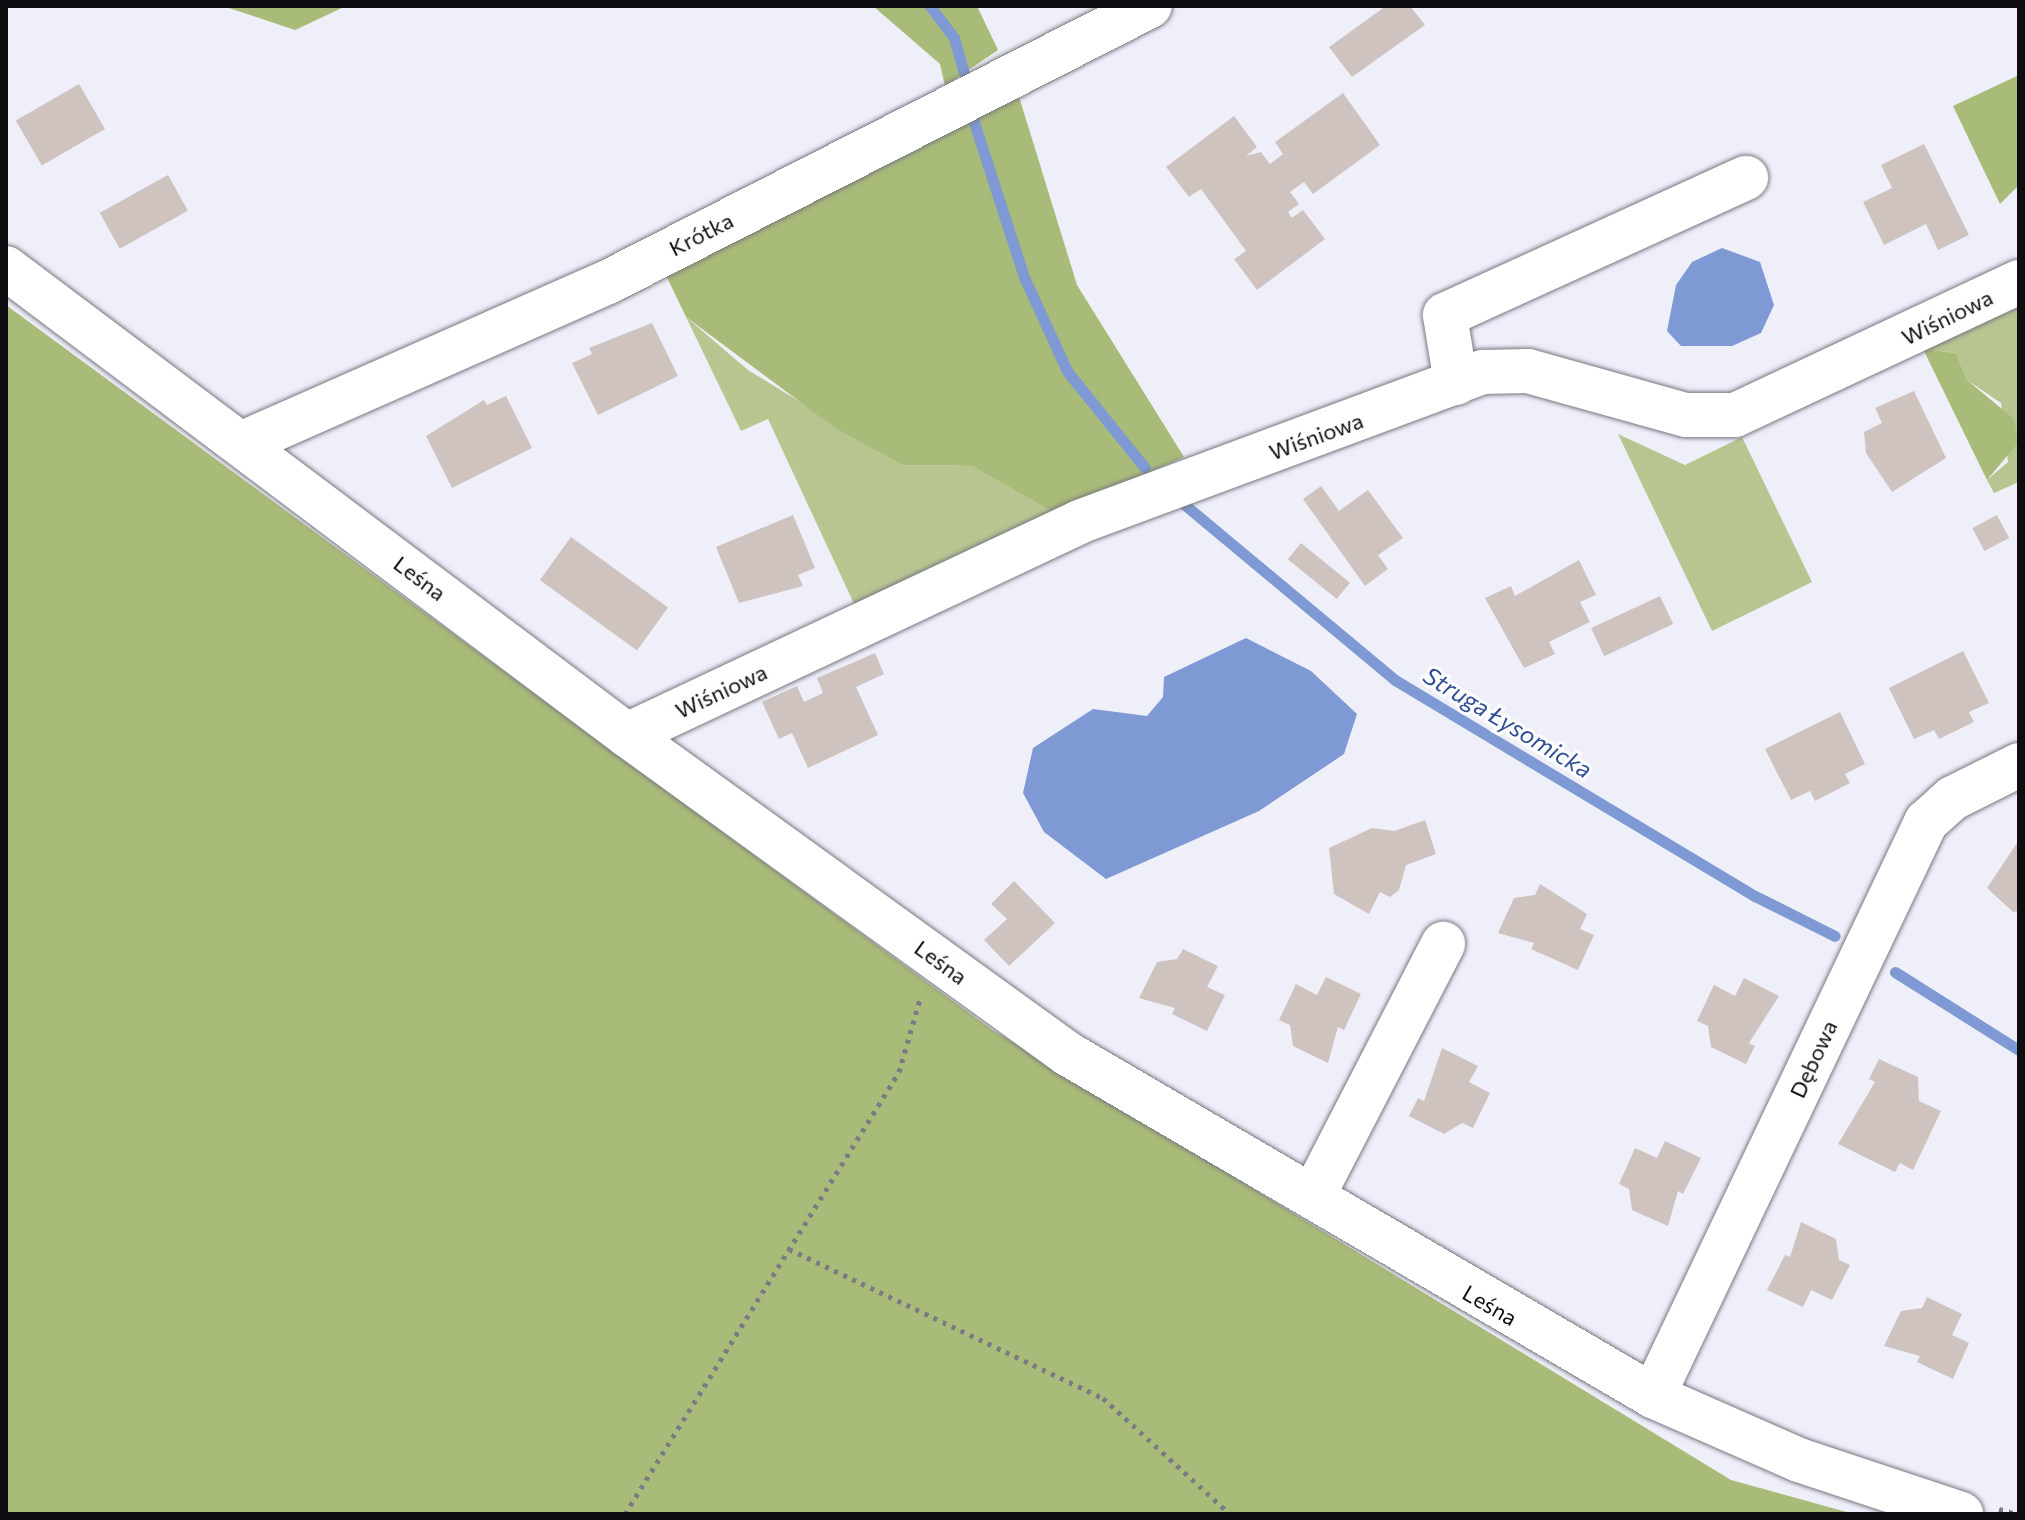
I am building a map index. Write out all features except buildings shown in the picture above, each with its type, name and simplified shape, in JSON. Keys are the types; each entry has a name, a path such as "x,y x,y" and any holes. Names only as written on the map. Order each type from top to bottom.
{"street":[{"name":"Krótka","path":"243,443 608,282 1150,6"},
{"path":"1456,383 1445,315 1746,178"},
{"name":"Leśna","path":"6,268 243,443 627,735 1068,1054 1653,1396 1799,1460 1974,1510"},
{"name":"Wiśniowa","path":"627,735 1079,522 1483,372 1528,371 1664,411 1735,415 2019,282"},
{"name":"Dębowa","path":"1653,1396 1926,822 1953,798 2019,765"},
{"path":"1313,1196 1443,944"}],"path":[{"path":"625,1514 899,1072 932,956"},
{"path":"789,1249 1103,1398 1230,1514"},
{"path":"1974,1510 2017,1514"}],"green space":[{"path":"223,6 346,6 295,30"},
{"path":"873,6 977,6 998,50 945,86 940,64"},
{"path":"2019,75 2019,185 2000,204 1953,106"},
{"path":"1017,90 1077,285 1184,457 1056,514 972,466 903,465 835,428 686,317 663,269"},
{"path":"2019,303 2019,482 1994,493 1987,480 2008,462 2001,403 1967,380 1956,353 1923,349"},
{"path":"6,305 991,1029 1731,1480 1854,1514 6,1514"},
{"path":"686,317 748,370 903,465 972,466 1056,514 855,606 768,419 741,431"},
{"path":"1923,349 1956,353 1967,380 2014,419 2018,443 1987,480"},
{"path":"1618,434 1685,465 1742,437 1812,582 1712,631"}],"water":[{"path":"1722,248 1760,262 1774,305 1761,333 1732,346 1681,346 1667,331 1676,285 1692,262"},
{"path":"1246,638 1311,671 1357,714 1344,754 1259,811 1106,879 1044,832 1023,793 1033,748 1093,709 1147,716 1163,697 1164,677"}],"waterway":[{"name":"Struga Łysomicka","path":"930,6 954,38 964,72"},
{"name":"Struga Łysomicka","path":"972,116 1024,277 1067,371 1145,468"},
{"name":"Struga Łysomicka","path":"1185,505 1395,680 1755,896 1835,936"},
{"name":"Struga Łysomicka","path":"1895,972 2019,1050"}]}
